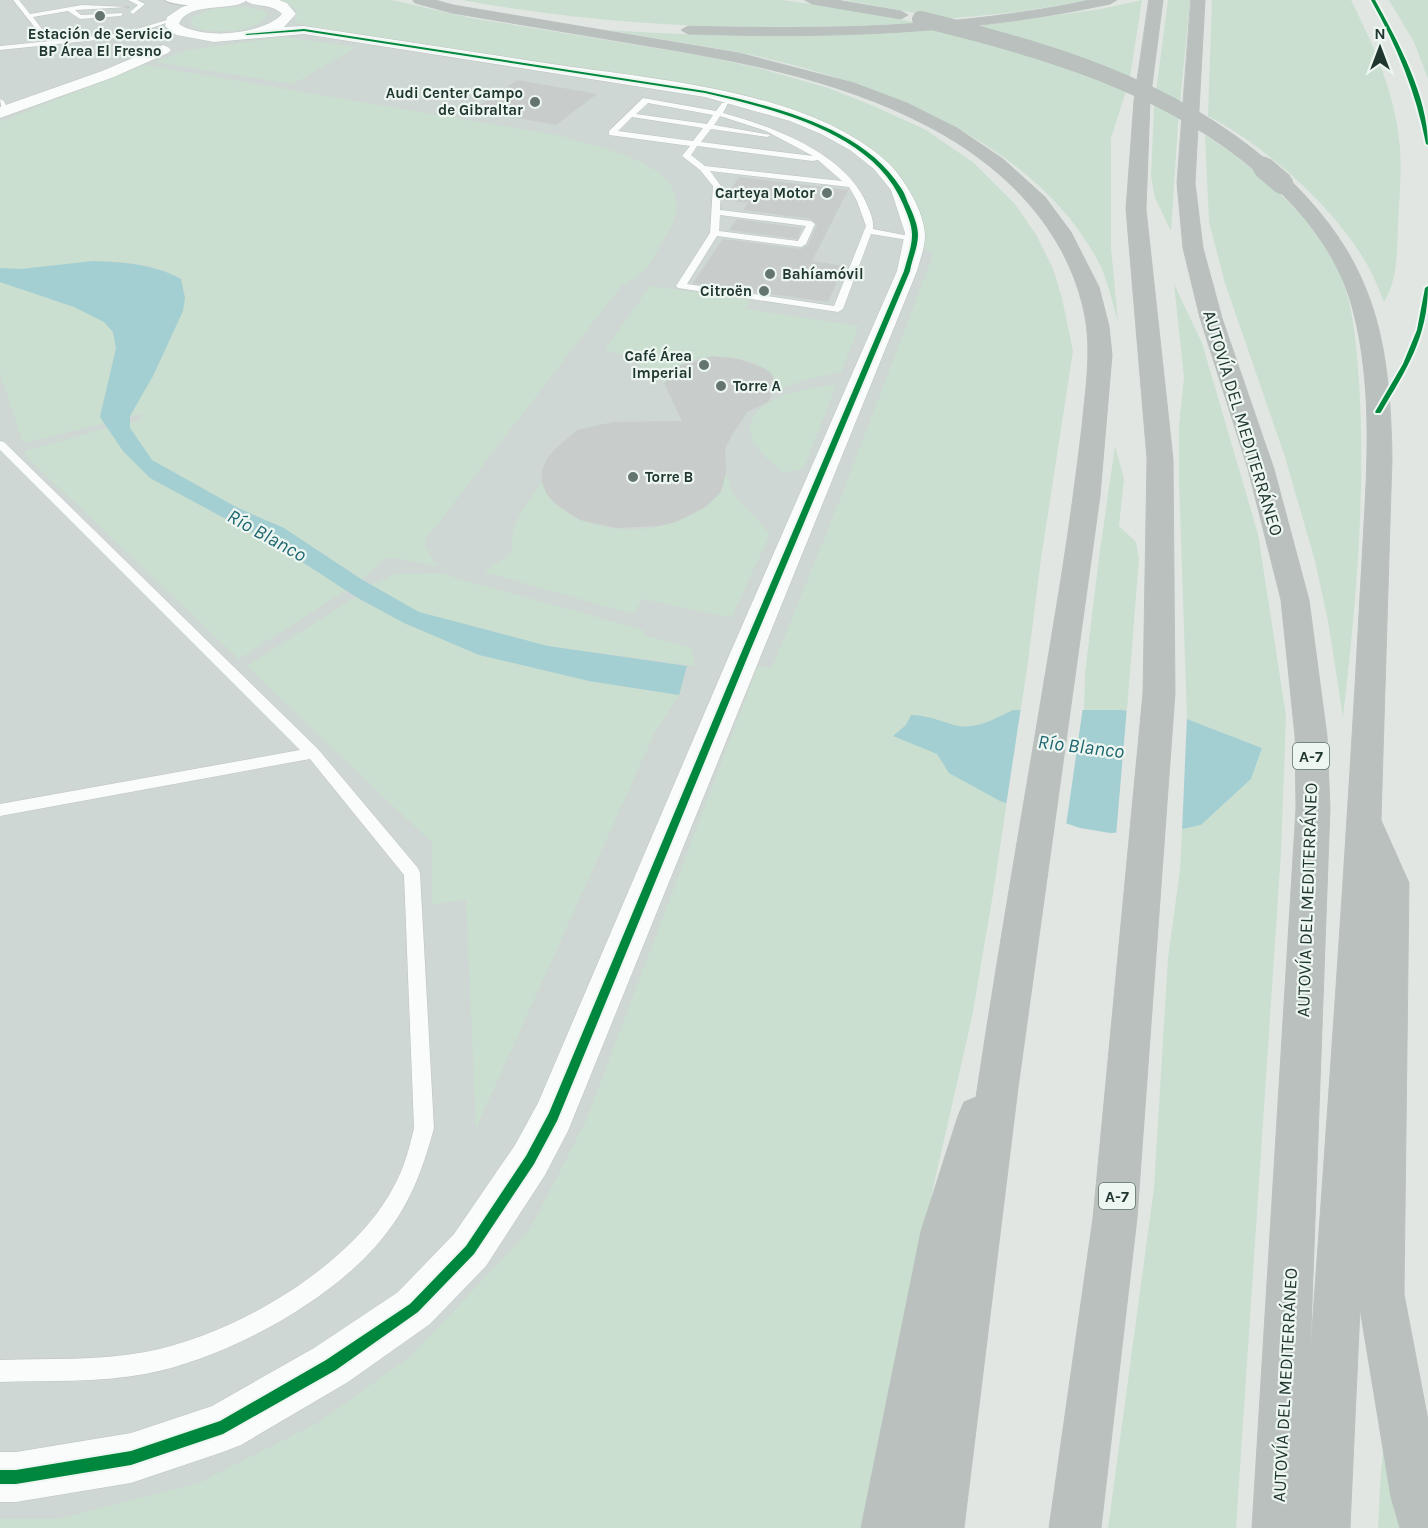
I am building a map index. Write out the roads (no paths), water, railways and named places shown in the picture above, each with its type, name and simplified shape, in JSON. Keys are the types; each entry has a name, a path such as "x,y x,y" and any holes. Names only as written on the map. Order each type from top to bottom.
{"highway":[{"path":"420,0 452,9 727,54 774,65 842,85 940,127 971,145 1017,180 1042,205 1062,232 1081,271 1093,304 1100,346 1090,467 1038,838 1007,1026 938,1528"},
{"path":"440,0 545,18 670,29 808,31 915,27 1012,17 1110,0"},
{"path":"812,0 920,19 1034,50 1128,85 1210,129 1242,150 1283,184 1314,216 1348,268 1359,292 1374,355 1380,487 1365,819 1324,1528"},
{"name":"A-7","path":"1076,1528 1115,1218 1159,693 1160,459 1136,209 1142,101 1156,0"},
{"name":"AUTOVÍA DEL MEDITERRÁNEO","path":"1198,0 1186,183 1193,248 1211,318 1261,469 1295,600 1311,736 1312,820 1278,1528"},
{"path":"1365,819 1390,883 1381,1294 1417,1497 1426,1528"},
{"path":"887,1528 943,1231 1007,1026"}],"street":[{"path":"239,0 215,2 173,16 161,38 91,67 96,66 108,74 163,50 198,40 247,34 296,24"},
{"path":"252,0 270,2 284,7 296,24"},
{"path":"173,16 189,35 222,37"},
{"path":"0,1477 16,1477 131,1458 223,1427 331,1365 414,1308 470,1250 530,1160 553,1117 746,651 907,271 914,238 907,201 886,170 852,144 810,122 760,104 725,105 296,24 278,25 247,34"},
{"path":"1,105 143,45"}],"lane":[{"path":"18,0 42,33 63,38 146,29"},
{"path":"108,0 126,7 132,14 147,23 173,16"},
{"path":"69,9 80,17 132,14 142,4 131,0"},
{"path":"28,16 96,6 126,7"},
{"path":"0,48 108,37 146,29 173,16"},
{"path":"725,105 707,128 695,144 686,156 703,168 717,186 717,212 714,233 681,286 838,309 870,226 866,210 850,184 821,158 782,135 725,105 646,100 612,133 695,144 812,159 821,158"},
{"path":"631,115 707,128 782,135"},
{"path":"703,168 850,184"},
{"path":"714,233 801,244 811,224 717,212"},
{"path":"868,231 914,238"},
{"path":"0,444 313,753 412,873 424,1128 421,1147 409,1178 382,1226 364,1247 327,1280 282,1308 217,1340 147,1363 0,1371"},
{"path":"0,810 313,753"}],"water":[{"name":"Río Blanco","path":"93,261 149,267 181,279 185,298 183,311 153,376 130,416 130,428 152,460 236,507 284,528 361,579 419,612 548,646 687,666 679,695 589,681 479,655 404,623 356,597 287,552 150,478 123,451 100,417 116,348 113,332 104,322 74,307 0,282 0,268 21,269"},
{"name":"Río Blanco","path":"1013,710 1122,710 1187,719 1262,748 1251,779 1201,825 1182,829 1110,833 1080,828 1000,801 949,773 937,754 893,736 906,725 911,715 965,727 987,722"}],"place":[{"name":"Estación de Servicio BP Área El Fresno","path":"100,16"},
{"name":"Audi Center Campo de Gibraltar","path":"535,102"},
{"name":"Carteya Motor","path":"827,193"},
{"name":"Bahíamóvil","path":"770,274"},
{"name":"Citroën","path":"764,291"},
{"name":"Café Área Imperial","path":"704,365"},
{"name":"Torre A","path":"721,386"},
{"name":"Torre B","path":"633,477"}]}
